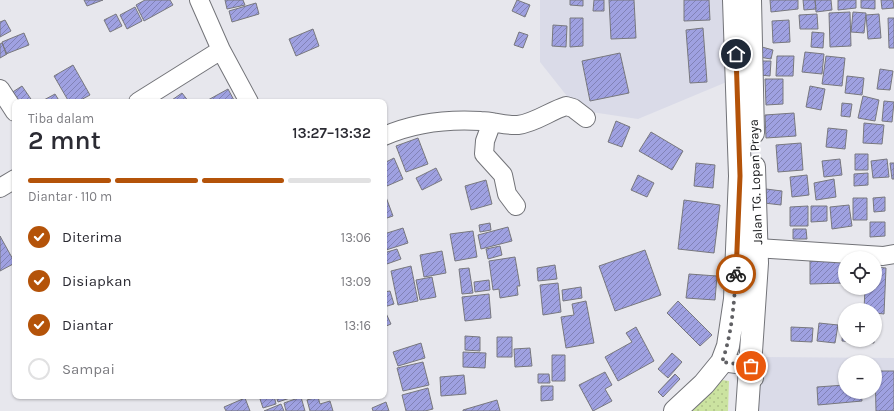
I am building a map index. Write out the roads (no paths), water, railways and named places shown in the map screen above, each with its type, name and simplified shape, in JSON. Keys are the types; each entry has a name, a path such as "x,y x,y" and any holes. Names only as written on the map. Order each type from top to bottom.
{"highway":[{"name":"Jalan TG. Lopan Praya","path":"675,411 704,384 722,362 728,346 735,299 740,176 734,0"},
{"name":"Jalan TG. Lopan Praya","path":"747,411 751,366 756,248 750,0"}],"street":[{"path":"199,0 221,50 247,99"},
{"path":"143,99 221,50"},
{"path":"0,89 12,107"},
{"path":"387,135 409,128 444,121 492,122 516,125 566,106 573,108 586,118"},
{"path":"492,122 483,148 484,154 503,175 507,194 516,206"},
{"path":"0,188 12,181"},
{"path":"756,248 883,256 894,254"},
{"path":"722,362 751,366 754,380 754,411"}]}
